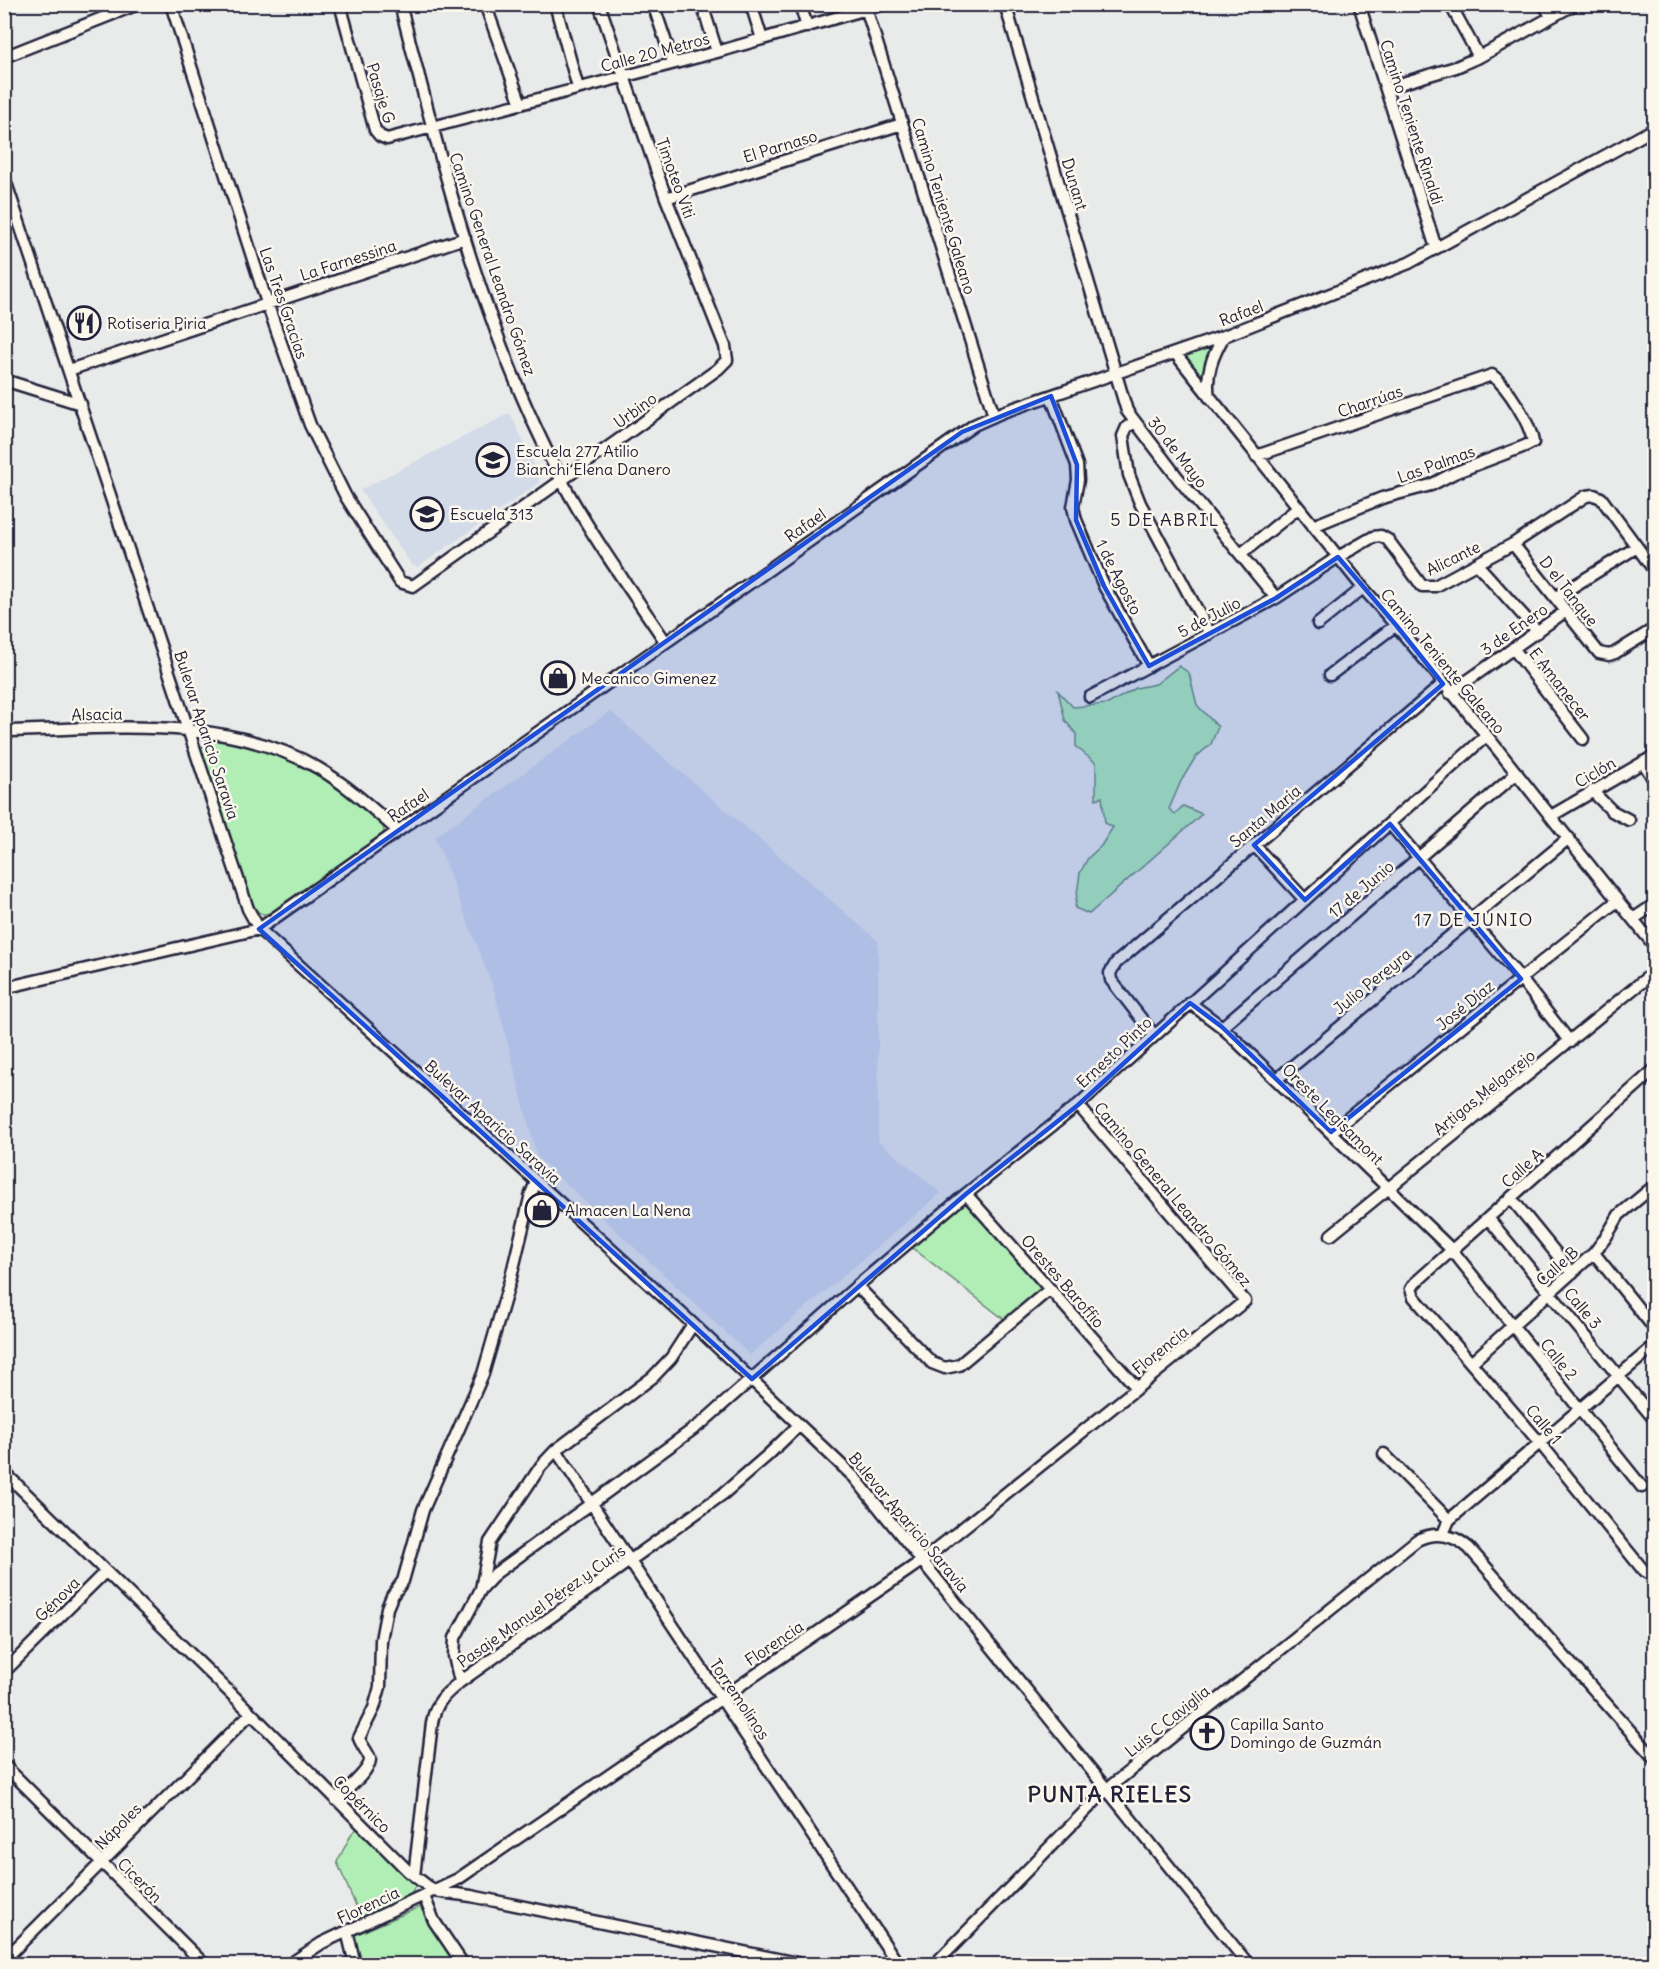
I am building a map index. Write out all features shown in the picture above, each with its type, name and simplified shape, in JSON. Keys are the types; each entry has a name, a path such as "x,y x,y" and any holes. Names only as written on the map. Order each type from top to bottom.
{"street":[{"path":"4,57 138,4"},
{"name":"Las Tres Gracias","path":"171,4 267,303 310,425 346,497 400,582 413,586"},
{"name":"Pasaje G","path":"340,4 375,130 387,139 432,129"},
{"name":"Camino General Leandro Gómez","path":"400,4 432,129 465,237 509,365 562,481 610,560 665,641"},
{"path":"485,4 521,104"},
{"path":"555,4 578,88"},
{"name":"Timoteo Viti","path":"599,4 666,198 725,346 727,360"},
{"path":"653,4 673,63"},
{"path":"702,4 717,52"},
{"path":"751,4 762,39"},
{"path":"800,4 807,27"},
{"name":"Calle 20 Metros","path":"432,129 884,4"},
{"name":"Dunant","path":"1005,4 1117,372"},
{"name":"Camino Teniente Rinaldi","path":"1359,4 1436,248"},
{"path":"1450,4 1479,57"},
{"path":"1544,4 1551,17"},
{"path":"1386,88 1456,67 1479,57 1575,4"},
{"name":"Camino Teniente Galeano","path":"866,8 994,416"},
{"name":"El Parnaso","path":"666,198 902,124"},
{"name":"Rafael","path":"4,988 259,929 962,432 994,416 1224,336 1382,275 1654,129"},
{"name":"Bulevar Aparicio Saravia","path":"4,177 248,909 259,929 693,1324 855,1478 1248,1965"},
{"name":"La Farnessina","path":"69,370 465,237"},
{"path":"1209,397 1208,377 1216,349 1224,336"},
{"name":"Camino Teniente Galeano","path":"1175,353 1312,526 1517,773 1654,945"},
{"name":"Urbino","path":"413,586 718,369 727,360"},
{"name":"30 de Mayo","path":"1117,372 1127,411 1276,598"},
{"name":"Charrúas","path":"1256,456 1492,375 1500,381 1515,404 1530,428 1533,439"},
{"path":"4,380 81,404"},
{"name":"1 de Agosto","path":"1051,396 1077,465 1078,480 1073,507 1079,529 1104,586 1149,666"},
{"path":"1135,422 1127,427 1123,436 1129,475 1140,503 1210,634"},
{"name":"Las Palmas","path":"1312,526 1382,498 1431,485 1454,473 1525,446 1533,442 1533,439"},
{"name":"Alicante","path":"1338,557 1372,537 1381,536 1388,540 1422,586 1429,587 1513,544 1586,496 1594,495 1601,498 1637,547"},
{"path":"1241,554 1298,508"},
{"name":"D el Tanque","path":"1513,544 1597,650 1604,655 1615,653 1654,629"},
{"path":"1556,597 1637,547 1654,570"},
{"name":"5 de Julio","path":"1090,697 1276,598 1338,557"},
{"path":"1477,564 1538,632"},
{"path":"1318,624 1363,588"},
{"name":"3 de Enero","path":"1450,693 1566,611"},
{"path":"1330,675 1396,625"},
{"name":"E Amanecer","path":"1513,648 1583,739"},
{"name":"Santa María","path":"1154,1035 1114,985 1110,973 1116,963 1443,684"},
{"name":"Alsacia","path":"4,731 162,728 231,736 286,753 333,778 397,830"},
{"name":"Ernesto Pinto","path":"481,1589 496,1572 703,1422 857,1286 966,1194 1078,1106 1486,736"},
{"name":"Ciclón","path":"1551,816 1654,756"},
{"path":"1643,762 1654,780"},
{"name":"17 de Junio","path":"1222,1027 1517,773"},
{"path":"1592,791 1612,812 1629,820"},
{"path":"1390,824 1521,979 1570,1042"},
{"name":"Julio Pereyra","path":"1277,1079 1569,838"},
{"path":"1254,845 1305,900"},
{"name":"José Díaz","path":"1331,1132 1617,900"},
{"path":"1633,919 1654,905"},
{"name":"Artigas Melgarejo","path":"1331,1235 1654,972"},
{"name":"Oreste Legisamont","path":"1190,1003 1222,1027 1452,1250"},
{"name":"Calle A","path":"1411,1289 1654,1070"},
{"name":"Camino General Leandro Gómez","path":"1078,1106 1245,1301"},
{"path":"336,1800 362,1775 370,1763 359,1738 374,1708 380,1687 381,1640 387,1608 392,1596 403,1581 423,1510 483,1374 536,1182"},
{"name":"Calle B","path":"1472,1362 1594,1253 1623,1210 1654,1186"},
{"name":"Orestes Baroffio","path":"966,1194 1137,1388"},
{"path":"1510,1198 1572,1273"},
{"name":"Calle 3","path":"1488,1218 1654,1419"},
{"name":"Calle 2","path":"1452,1250 1642,1487"},
{"path":"1594,1253 1654,1328"},
{"path":"857,1286 932,1363 945,1368 958,1365 1050,1289"},
{"name":"Calle 1","path":"1411,1289 1414,1297 1540,1443 1644,1571 1654,1576"},
{"name":"Florencia","path":"290,1965 302,1954 346,1931 458,1879 923,1560 1245,1301"},
{"path":"460,1682 454,1656 456,1638 481,1589 490,1542 541,1466 556,1450 653,1377 671,1358 693,1324"},
{"path":"1654,1346 1449,1520 1443,1534 1456,1538 1468,1548 1654,1758"},
{"name":"Pasaje Manuel Pérez y Curis","path":"414,1876 434,1711 443,1696 674,1527 723,1494 799,1425"},
{"name":"Torremolinos","path":"556,1450 897,1965"},
{"path":"1384,1454 1449,1520"},
{"name":"Copérnico","path":"4,1472 251,1713 429,1893 471,1896 802,1965"},
{"name":"Luis C Caviglia","path":"935,1965 1107,1789 1417,1540 1429,1535 1443,1534"},
{"name":"Génova","path":"4,1672 105,1572"},
{"name":"Nápoles","path":"4,1960 251,1713"},
{"name":"Cicerón","path":"4,1765 204,1965"},
{"path":"429,1893 434,1921 463,1965"},
{"path":"346,1931 355,1965"}],"highlighted area":[{"path":"1051,396 1077,465 1076,520 1104,586 1149,666 1276,598 1338,557 1396,625 1443,684 1254,845 1305,900 1390,824 1521,979 1331,1132 1222,1027 1190,1003 1078,1105 966,1194 752,1379 259,929 962,432"}],"shaded area":[{"path":"510,413 539,475 539,483 418,567 412,565 360,490"},
{"path":"610,711 878,941 878,1141 941,1193 750,1355 537,1157 494,990 435,837"}],"green space":[{"path":"1207,345 1211,348 1203,378 1200,378 1183,356 1185,353"},
{"path":"1179,666 1189,673 1197,705 1218,727 1211,744 1195,758 1181,781 1169,809 1175,814 1183,806 1202,814 1089,914 1075,908 1080,873 1088,858 1101,846 1113,827 1105,823 1102,797 1096,799 1096,763 1076,747 1076,734 1065,720 1058,691 1073,707 1108,704 1136,688 1156,684"},
{"path":"207,740 225,741 260,750 292,762 323,778 380,821 384,832 382,836 272,912 259,913 252,902 202,754 201,749"},
{"path":"965,1202 969,1203 1042,1286 1043,1289 1005,1320 910,1246"},
{"path":"358,1828 412,1878 415,1886 410,1897 361,1918 337,1862 352,1833"},
{"path":"420,1907 458,1964 363,1964 355,1947 355,1935"}],"place":[{"name":"Rotiseria Piria","path":"84,323"},
{"name":"Escuela 277 Atilio Bianchi Elena Danero","path":"493,460"},
{"name":"Escuela 313","path":"427,514"},
{"name":"Mecanico Gimenez","path":"558,678"},
{"name":"Almacen La Nena","path":"542,1210"},
{"name":"Capilla Santo Domingo de Guzmán","path":"1207,1733"}],"district":[{"name":"5 DE ABRIL","path":"1165,519"},
{"name":"17 DE JUNIO","path":"1474,919"},
{"name":"PUNTA RIELES","path":"1110,1794"}]}
